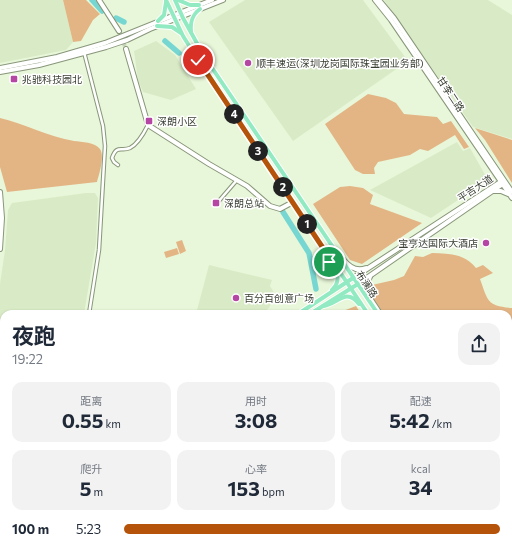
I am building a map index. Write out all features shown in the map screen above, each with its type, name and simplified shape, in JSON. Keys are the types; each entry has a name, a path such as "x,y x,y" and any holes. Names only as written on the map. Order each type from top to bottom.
{"main road":[{"path":"99,0 119,31"},
{"path":"158,23 165,12 166,0"},
{"name":"布澜路","path":"166,0 183,36 198,60 365,310"},
{"path":"177,0 185,4 199,7"},
{"name":"布澜路","path":"177,0 181,14 204,56 375,310"},
{"path":"192,34 190,30 192,20 196,12 199,7 212,0"},
{"path":"0,72 38,65 117,44 158,23 199,7 223,0"},
{"name":"甘李二路","path":"375,0 391,20 494,172 503,182"},
{"name":"甘李二路","path":"379,0 394,18 511,195"},
{"path":"158,23 172,27 183,36"},
{"path":"126,50 148,125 237,180 252,190 266,203 275,208 280,209 293,202"},
{"path":"0,68 84,52"},
{"path":"494,172 495,180 492,189 511,195"},
{"name":"平吉大道","path":"304,310 503,182"},
{"name":"平吉大道","path":"316,310 379,270 492,189"},
{"path":"0,192 2,218 0,249"},
{"path":"320,300 334,288 338,282 338,274 323,248"},
{"path":"337,254 350,267 355,269 365,268 379,261"},
{"path":"378,310 366,289 370,278 379,270"},
{"path":"321,307 350,296 364,310"}],"street":[{"path":"84,52 103,126 105,146 98,250 90,310"},
{"path":"118,165 112,158 115,151 118,149 128,149 132,147 145,132 148,125"},
{"path":"218,202 237,180"}],"shaded area":[{"path":"0,0 63,0 73,42 66,50 0,63"},
{"path":"63,0 86,0 100,14 93,20 81,41 73,42"},
{"path":"245,0 363,0 408,61 293,141 209,22"},
{"path":"384,0 488,0 512,15 512,139 473,127"},
{"path":"156,41 175,55 196,89 171,100 143,92 138,80 134,51"},
{"path":"368,94 386,98 396,103 404,114 437,117 443,124 451,121 469,147 464,149 455,135 428,151 420,149 410,155 378,162 374,168 375,174 363,174 355,170 325,124"},
{"path":"0,118 55,137 95,145 100,149 102,156 97,182 7,192 0,167"},
{"path":"475,128 512,140 512,183 485,140"},
{"path":"457,142 463,151 470,148 488,180 431,218 370,190"},
{"path":"350,186 363,188 373,195 370,204 422,223 362,264 350,260 313,204 340,187"},
{"path":"95,193 98,198 96,243 85,310 0,310 0,284 5,250 8,210 12,203"},
{"path":"182,240 186,251 180,254 176,242"},
{"path":"177,248 179,254 166,258 164,252"},
{"path":"432,253 450,254 466,259 476,268 483,265 493,273 480,279 487,297 493,304 512,308 512,310 377,310 371,296 372,285 404,276 415,256 423,257"},
{"name":"百分百创意广场","path":"209,265 272,280 270,286 275,294 267,310 197,310"},
{"path":"356,306 358,310 346,310"}],"waterway":[{"path":"92,0 102,11"},
{"path":"116,18 124,22"},
{"path":"165,41 179,53"},
{"path":"283,212 309,253 316,289"}],"tunnel":[{"path":"119,31 126,49"}],"place":[{"name":"顺丰速运(深圳龙岗国际珠宝园业务部)","path":"248,63"},
{"name":"兆驰科技园北","path":"14,79"},
{"name":"深朗小区","path":"149,121"},
{"name":"深朗总站","path":"216,203"},
{"name":"宝亨达国际大酒店","path":"486,243"},
{"name":"百分百创意广场","path":"236,298"}],"route":[{"path":"198,60 323,248 329,262"}]}
